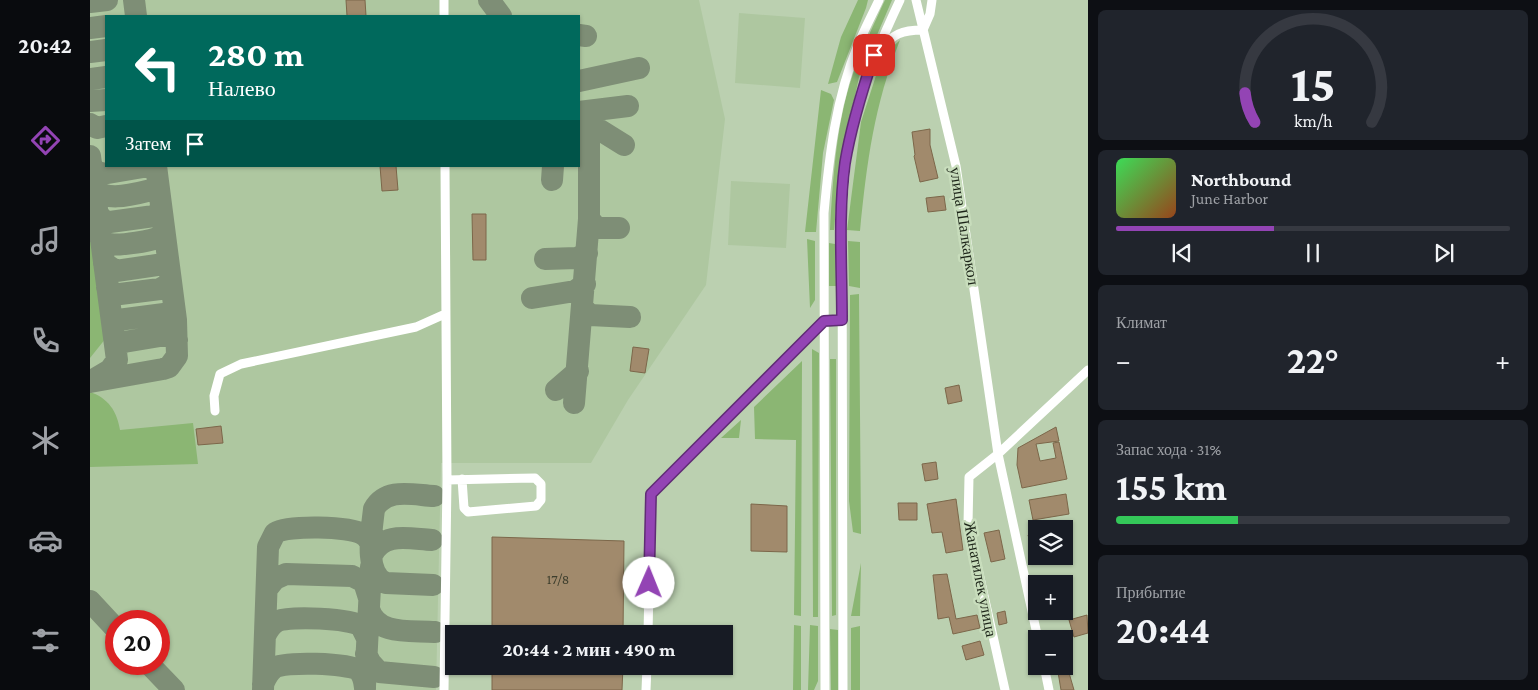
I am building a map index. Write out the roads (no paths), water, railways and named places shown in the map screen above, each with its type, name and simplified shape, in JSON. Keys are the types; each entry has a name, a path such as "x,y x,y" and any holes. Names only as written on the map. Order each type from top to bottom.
{"street":[{"path":"444,0 444,15"},
{"path":"870,20 875,0"},
{"path":"825,690 824,213 828,161 840,100 857,46 879,0"},
{"path":"843,690 842,213 846,163 857,105 874,55 900,0"},
{"name":"улица Шалкаркол","path":"916,0 956,166 998,454 1036,630"},
{"path":"874,55 890,38 906,30 923,30 930,14 932,0"},
{"path":"444,690 447,480 445,167"},
{"path":"215,411 214,396 220,374 241,364 416,327 445,314"},
{"path":"648,625 651,494 824,321 842,320"},
{"name":"Жанатилек улица","path":"1005,690 968,524 969,477 998,454 1088,370"},
{"path":"447,480 462,479 535,478 540,484 541,500 536,506 468,512 464,508 462,479"},
{"path":"646,690 647,675"},
{"path":"1046,675 1049,690"}]}
